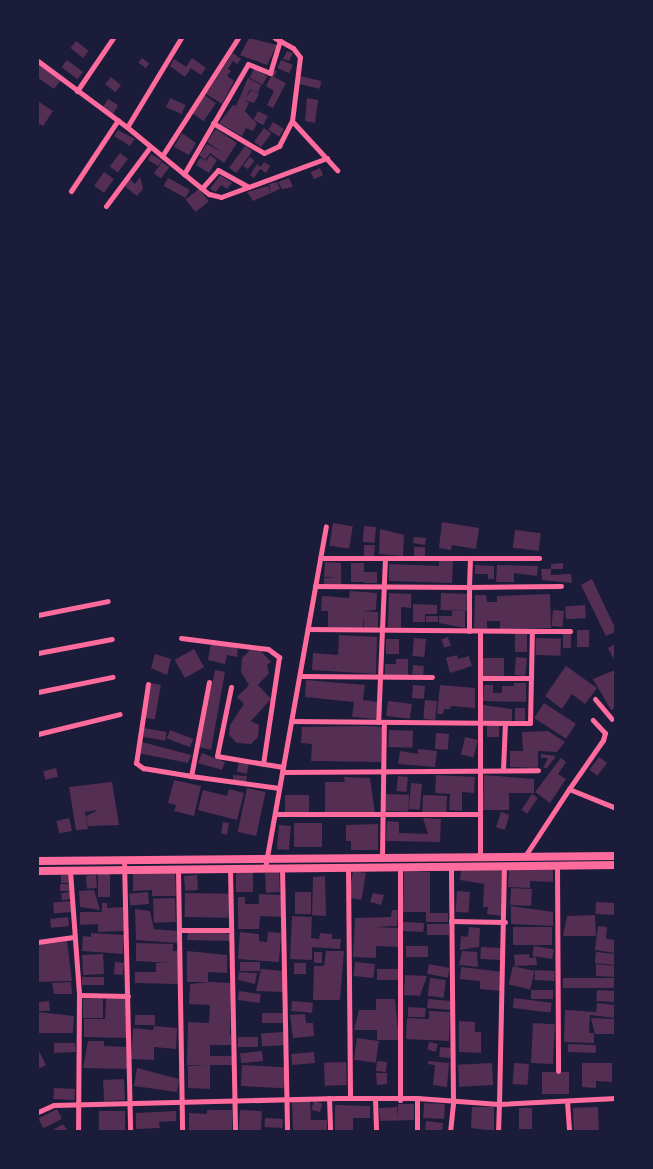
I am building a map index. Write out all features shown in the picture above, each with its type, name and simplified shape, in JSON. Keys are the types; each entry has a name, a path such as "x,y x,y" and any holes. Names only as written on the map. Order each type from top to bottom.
{"main road":[{"path":"38,861 266,863 382,858 615,856"},
{"path":"38,871 230,868 266,863 282,867 615,865"}],"street":[{"path":"77,91 113,38"},
{"path":"128,127 181,38"},
{"path":"162,156 238,38"},
{"path":"184,174 213,123 248,64 270,73 278,39 293,48 300,57 292,121 279,146 270,153 213,123"},
{"path":"38,61 128,127 202,188 221,197 327,158"},
{"path":"70,191 118,120"},
{"path":"292,121 337,170"},
{"path":"106,206 150,147"},
{"path":"202,188 218,171 249,187"},
{"path":"266,863 326,526"},
{"path":"320,558 539,558"},
{"path":"382,858 383,771 380,678 386,558"},
{"path":"469,631 470,558"},
{"path":"315,586 561,586"},
{"path":"38,615 108,601"},
{"path":"308,629 383,632 570,631"},
{"path":"480,631 482,678 480,857"},
{"path":"291,721 530,723 532,631"},
{"path":"181,638 268,649 279,657 263,764"},
{"path":"38,653 112,639"},
{"path":"300,676 432,677"},
{"path":"38,692 112,677"},
{"path":"482,678 531,678"},
{"path":"191,776 209,682"},
{"path":"148,684 136,763 143,768 279,788"},
{"path":"231,687 217,756 283,769 538,770"},
{"path":"595,699 614,720"},
{"path":"38,734 120,714"},
{"path":"525,856 603,740 605,733 593,720"},
{"path":"503,770 505,723"},
{"path":"569,789 615,808"},
{"path":"274,814 480,814"},
{"path":"124,860 130,1131"},
{"path":"498,1131 505,922 504,865"},
{"path":"557,865 558,1071"},
{"path":"400,866 400,1100"},
{"path":"450,1131 453,1101 451,866"},
{"path":"282,867 287,1131"},
{"path":"348,867 350,1098"},
{"path":"230,868 235,1131"},
{"path":"178,869 182,1131"},
{"path":"70,871 72,937 80,995 78,1131"},
{"path":"451,921 505,922"},
{"path":"179,930 231,930"},
{"path":"38,942 72,937"},
{"path":"80,995 128,996"},
{"path":"329,1098 330,1131"},
{"path":"38,1112 54,1105 78,1104 182,1104 329,1098 400,1100 417,1098 499,1104 615,1098"},
{"path":"417,1098 417,1131"},
{"path":"375,1099 376,1131"},
{"path":"567,1101 569,1131"}],"building":[{"path":"249,38 277,45 267,65 240,55"},
{"path":"76,41 89,51 83,58 70,48"},
{"path":"287,51 293,53 289,61 283,59"},
{"path":"233,53 241,59 237,64 233,61 228,69 231,71 227,76 234,81 222,104 206,94"},
{"path":"142,58 149,63 146,68 138,63"},
{"path":"192,58 206,68 201,75 191,68 185,77 170,66 174,59 186,67"},
{"path":"67,60 83,72 78,79 62,67"},
{"path":"281,60 293,65 289,73 277,68"},
{"path":"38,63 61,80 54,89 38,78"},
{"path":"254,69 267,76 263,85 249,78"},
{"path":"274,70 277,71 274,77 286,83 273,108 267,105 274,91 266,86"},
{"path":"300,76 321,81 320,89 298,84"},
{"path":"111,77 121,85 115,92 105,84"},
{"path":"248,78 261,85 258,93 250,89 246,97 251,90 259,94 254,103 244,100 249,103 245,111 257,124 253,131 246,128 242,136 219,123 233,105 236,106"},
{"path":"203,94 216,103 203,121 190,112"},
{"path":"170,98 186,105 181,114 166,107"},
{"path":"307,98 318,100 315,123 305,121"},
{"path":"108,99 118,105 113,115 102,108"},
{"path":"39,102 53,111 43,126 40,124 38,127"},
{"path":"258,111 268,116 263,125 253,120"},
{"path":"273,122 284,129 279,137 268,130"},
{"path":"264,128 271,133 261,147 254,142"},
{"path":"216,129 237,143 224,163 210,153 205,160 199,155 207,144 222,152 207,142"},
{"path":"118,130 135,139 130,146 114,136"},
{"path":"182,133 196,143 189,155 174,147"},
{"path":"245,146 252,151 236,173 229,168"},
{"path":"120,153 128,159 118,173 110,167"},
{"path":"151,154 162,161 158,166 148,160"},
{"path":"210,155 217,160 209,173 196,165 200,158 206,161"},
{"path":"250,157 255,161 248,169 243,166"},
{"path":"162,162 169,167 161,179 154,173"},
{"path":"264,162 270,166 266,173 260,169 254,178 250,175 257,164 261,167"},
{"path":"320,168 323,175 314,179 311,172"},
{"path":"104,172 114,179 104,193 94,186"},
{"path":"220,175 232,183 227,189 221,185 216,192 210,189"},
{"path":"140,177 143,189 137,196 123,185 129,178 135,184"},
{"path":"168,178 190,190 186,198 164,186"},
{"path":"289,178 293,187 282,189 278,182"},
{"path":"277,182 280,189 271,193 269,184"},
{"path":"268,186 271,193 253,201 247,192"},
{"path":"199,189 209,202 195,212 186,199"},
{"path":"442,522 479,528 476,549 452,545 451,550 439,548"},
{"path":"333,523 353,526 349,549 329,546"},
{"path":"364,526 376,527 375,543 363,542"},
{"path":"380,529 404,535 403,556 379,554"},
{"path":"515,530 541,533 539,551 513,548"},
{"path":"414,537 426,538 425,545 413,543"},
{"path":"364,545 375,545 374,557 364,556"},
{"path":"414,547 425,547 425,556 414,556"},
{"path":"439,561 453,561 452,583 389,581 389,564 439,566"},
{"path":"325,562 341,563 341,584 324,584 324,578 337,578 324,577"},
{"path":"351,563 364,563 364,582 351,582"},
{"path":"563,563 563,569 551,569 551,564"},
{"path":"475,565 494,566 494,579 488,579 488,574 475,574"},
{"path":"497,565 538,566 537,576 514,573 514,582 496,582"},
{"path":"541,569 551,569 551,575 571,574 572,583 542,580"},
{"path":"364,572 377,572 377,583 364,583"},
{"path":"592,579 615,628 615,632 606,636 581,585"},
{"path":"350,591 377,593 376,610 363,611 378,612 378,629 364,628 364,616 363,628 328,627 328,611 321,611 322,596 349,598"},
{"path":"389,593 411,594 411,608 401,607 401,628 388,627"},
{"path":"441,593 467,594 466,611 440,610"},
{"path":"550,594 551,628 500,630 500,621 487,621 487,628 474,628 475,595 486,595 487,602 497,602 497,596"},
{"path":"413,604 437,605 437,614 425,614 425,622 413,622"},
{"path":"585,605 586,618 566,619 565,606"},
{"path":"553,610 564,611 563,627 552,626"},
{"path":"452,611 465,611 465,628 439,623 439,616 452,616"},
{"path":"426,616 438,616 438,622 426,622"},
{"path":"577,630 589,630 589,647 577,647"},
{"path":"563,632 571,632 571,648 563,648"},
{"path":"515,634 527,634 527,652 515,652"},
{"path":"339,635 377,637 376,674 312,670 313,653 338,655"},
{"path":"448,637 451,646 444,648 441,639"},
{"path":"414,638 426,639 424,657 412,656"},
{"path":"536,638 561,639 560,656 535,655"},
{"path":"386,639 399,639 399,654 386,654"},
{"path":"211,643 238,648 237,657 227,655 225,664 208,660"},
{"path":"615,644 615,661 608,648"},
{"path":"194,649 204,667 185,678 175,660"},
{"path":"250,650 261,651 271,662 267,665 269,673 258,685 271,699 251,721 259,725 258,737 251,744 237,743 229,735 230,725 244,704 237,697 249,685 241,672 242,658"},
{"path":"155,654 171,659 167,675 151,668"},
{"path":"457,655 458,659 469,656 472,666 450,673 446,658"},
{"path":"516,657 527,658 525,676 514,675"},
{"path":"483,658 504,658 504,677 483,677"},
{"path":"396,659 408,659 408,676 385,676 385,664 396,664"},
{"path":"413,665 424,666 423,675 412,674"},
{"path":"566,666 597,688 585,704 572,694 562,709 545,696"},
{"path":"215,670 225,672 211,750 199,747"},
{"path":"615,670 615,708 611,710 593,679"},
{"path":"306,680 365,685 363,700 378,702 376,719 352,717 354,702 305,697"},
{"path":"150,683 161,685 155,719 144,717"},
{"path":"514,683 526,683 526,702 483,701 484,685 493,685 493,693 502,693 502,686 514,686"},
{"path":"413,685 425,686 424,699 412,698"},
{"path":"440,685 475,688 475,708 451,706 450,709 444,709 443,714 437,714"},
{"path":"425,700 437,701 435,720 423,719"},
{"path":"388,701 412,704 410,719 386,716"},
{"path":"544,703 576,724 566,739 534,718"},
{"path":"483,705 512,709 512,721 483,721"},
{"path":"515,708 525,708 525,721 515,721"},
{"path":"487,725 499,725 499,737 487,737"},
{"path":"302,727 382,727 381,762 311,761 312,744 301,743"},
{"path":"144,728 167,732 165,741 142,737"},
{"path":"170,730 193,739 190,747 167,738"},
{"path":"389,730 413,731 412,748 388,747"},
{"path":"548,731 565,742 557,752 538,751 538,768 510,767 510,751 523,751 522,732"},
{"path":"436,733 449,734 448,750 435,749"},
{"path":"465,737 478,740 474,757 461,755"},
{"path":"142,742 191,755 188,763 138,753"},
{"path":"418,749 437,751 435,767 398,764 400,751 418,754"},
{"path":"202,753 225,762 222,770 198,763"},
{"path":"541,754 556,756 547,768 543,768 548,758 541,758"},
{"path":"599,757 607,763 597,776 589,770"},
{"path":"561,758 566,762 558,774 566,779 550,803 535,792"},
{"path":"239,761 249,763 247,774 237,772"},
{"path":"56,768 58,777 45,780 43,771"},
{"path":"233,775 247,776 246,782 233,780"},
{"path":"436,775 475,777 474,793 462,792 462,811 449,810 450,794 435,793"},
{"path":"484,775 534,779 534,793 509,793 509,810 483,810"},
{"path":"398,776 408,777 406,792 396,791"},
{"path":"344,777 370,778 375,813 325,813 325,782 345,782"},
{"path":"174,780 201,786 194,816 174,811 176,805 168,803"},
{"path":"112,782 119,825 88,826 86,816 98,810 85,812 88,829 76,830 69,787"},
{"path":"411,783 422,784 420,810 409,809"},
{"path":"247,788 266,792 256,836 238,832"},
{"path":"229,789 244,793 237,820 198,810 203,790 227,796"},
{"path":"386,794 409,795 408,812 385,811"},
{"path":"532,794 538,798 527,814 521,810"},
{"path":"285,795 309,795 309,813 285,813"},
{"path":"423,795 447,796 446,813 422,812"},
{"path":"501,812 510,815 505,830 496,827"},
{"path":"69,818 72,831 59,834 56,821"},
{"path":"423,818 441,819 440,842 386,841 387,821 399,822 399,833 428,834"},
{"path":"223,822 229,823 227,835 221,834"},
{"path":"294,823 322,823 322,847 294,847"},
{"path":"378,824 378,850 351,850 351,841 346,841 346,825"},
{"path":"279,825 291,826 289,850 277,849"},
{"path":"461,867 503,868 501,916 487,914 488,907 483,907 484,884 460,880"},
{"path":"509,867 553,869 553,882 530,881 530,888 508,887"},
{"path":"353,871 366,873 362,900 349,898"},
{"path":"404,871 430,872 430,913 448,913 448,922 426,922 426,912 403,912"},
{"path":"133,872 175,873 176,896 152,896 152,890 133,891"},
{"path":"236,872 253,872 253,892 236,892"},
{"path":"279,872 280,892 266,893 265,873"},
{"path":"98,874 110,874 110,897 98,897"},
{"path":"61,875 70,875 70,883 61,883"},
{"path":"96,875 97,888 87,889 86,876"},
{"path":"197,875 198,890 185,891 184,876"},
{"path":"325,876 326,916 312,915 313,877"},
{"path":"60,884 71,884 71,891 60,891"},
{"path":"511,888 532,889 531,906 510,905"},
{"path":"94,890 100,910 80,907 79,891"},
{"path":"457,891 470,892 469,913 456,912"},
{"path":"70,892 71,899 62,900 61,893"},
{"path":"148,892 149,904 130,906 129,894"},
{"path":"295,892 311,892 311,914 295,914"},
{"path":"185,893 229,894 229,918 185,917"},
{"path":"373,893 384,895 381,905 370,902"},
{"path":"259,894 281,895 281,917 260,916 259,929 238,929 238,897 245,897 245,904 259,904"},
{"path":"175,898 176,922 154,923 153,899"},
{"path":"71,901 72,912 54,914 53,903"},
{"path":"596,902 615,903 614,915 595,914"},
{"path":"102,903 107,903 107,908 124,907 125,931 98,932 98,924 80,925 80,912 102,912"},
{"path":"511,906 553,912 553,926 511,924"},
{"path":"135,909 150,911 154,929 178,931 177,943 136,940"},
{"path":"392,910 398,910 397,926 373,927 398,928 398,947 376,946 376,958 353,957 355,918 391,917"},
{"path":"595,915 596,936 563,936 567,916"},
{"path":"292,916 312,917 311,938 319,939 320,933 332,934 332,939 341,939 340,949 312,947 312,960 290,959"},
{"path":"68,917 69,926 51,928 50,919"},
{"path":"403,922 424,923 424,932 403,931"},
{"path":"427,924 449,924 449,935 427,935"},
{"path":"598,926 607,927 606,939 615,940 615,953 595,950"},
{"path":"469,927 480,928 479,947 460,950 461,936 468,937"},
{"path":"513,927 552,927 552,945 513,945"},
{"path":"188,931 223,932 230,935 230,941 187,940"},
{"path":"240,932 259,934 259,941 267,942 268,932 281,933 279,962 238,959"},
{"path":"91,933 124,935 123,954 82,951 83,936 91,937"},
{"path":"67,941 72,981 38,982 38,945"},
{"path":"136,943 173,944 173,951 178,951 178,984 135,983 135,972 156,972 156,963 170,963 136,961"},
{"path":"406,946 428,946 428,957 406,957"},
{"path":"534,946 554,949 552,959 532,956"},
{"path":"481,947 502,948 501,960 480,959"},
{"path":"187,951 227,955 227,973 208,972 208,982 187,982"},
{"path":"326,951 344,951 340,1000 313,1000 314,966 324,966"},
{"path":"462,951 477,952 478,967 459,965"},
{"path":"314,952 322,952 322,963 314,963"},
{"path":"596,952 615,954 614,965 595,963"},
{"path":"103,954 104,974 83,975 82,955"},
{"path":"529,954 530,958 536,957 537,965 515,966 514,955"},
{"path":"115,962 124,963 123,975 114,974"},
{"path":"240,962 260,962 260,971 240,971"},
{"path":"355,962 375,964 373,978 354,976"},
{"path":"294,963 306,963 306,974 294,974"},
{"path":"429,964 450,968 448,978 427,974"},
{"path":"596,964 615,966 615,977 596,976"},
{"path":"513,966 534,971 530,989 509,985"},
{"path":"461,967 503,972 501,991 480,989 480,981 460,979"},
{"path":"261,969 283,971 283,992 256,991"},
{"path":"377,969 398,969 398,980 377,980"},
{"path":"535,970 555,971 554,981 534,980"},
{"path":"239,972 257,973 255,984 238,980"},
{"path":"405,975 427,976 420,996 404,995"},
{"path":"82,977 104,977 104,985 82,985"},
{"path":"430,978 446,980 444,998 428,996"},
{"path":"563,978 615,978 615,988 563,988"},
{"path":"71,982 72,994 54,994 52,983"},
{"path":"231,983 231,1045 210,1045 210,1089 188,1088 188,1066 207,1066 187,1065 188,1022 209,1023 210,1005 189,1004 190,984"},
{"path":"531,990 553,990 553,999 531,999"},
{"path":"597,990 615,991 614,1002 596,1001"},
{"path":"239,991 261,994 260,1003 238,1000"},
{"path":"126,998 126,1038 84,1037 84,1019 105,1019 106,999"},
{"path":"514,998 552,1003 550,1013 513,1008"},
{"path":"83,999 103,999 103,1018 83,1018"},
{"path":"376,999 395,999 399,1040 377,1040 377,1030 354,1030 359,1010 376,1010"},
{"path":"428,999 451,1001 450,1010 427,1008"},
{"path":"49,1001 50,1011 38,1011 38,1002"},
{"path":"292,1001 313,1003 312,1013 291,1011"},
{"path":"597,1003 615,1005 615,1018 590,1015 589,1033 594,1033 594,1043 564,1042 565,1010 596,1012"},
{"path":"408,1007 426,1008 425,1017 408,1017"},
{"path":"429,1011 450,1012 449,1041 406,1039 407,1018 429,1019"},
{"path":"38,1012 74,1016 73,1033 38,1033"},
{"path":"262,1013 284,1013 284,1023 262,1023"},
{"path":"305,1014 306,1023 313,1023 314,1036 293,1038 290,1015"},
{"path":"135,1015 155,1015 155,1025 135,1025"},
{"path":"591,1018 615,1019 615,1034 595,1034"},
{"path":"459,1021 475,1022 475,1032 481,1032 481,1053 459,1052"},
{"path":"533,1023 555,1024 553,1064 531,1063"},
{"path":"154,1026 177,1028 176,1049 154,1047 154,1060 131,1059 133,1028 153,1030"},
{"path":"283,1032 284,1045 262,1047 261,1034"},
{"path":"238,1037 258,1037 258,1047 238,1047"},
{"path":"357,1038 379,1041 376,1063 354,1060"},
{"path":"88,1041 104,1041 104,1046 127,1047 127,1069 83,1068"},
{"path":"429,1042 438,1044 436,1052 427,1050"},
{"path":"54,1043 75,1043 76,1052 54,1053"},
{"path":"568,1044 596,1045 596,1053 568,1052"},
{"path":"440,1047 451,1048 450,1058 439,1057"},
{"path":"38,1049 46,1065 38,1069"},
{"path":"262,1051 263,1061 241,1063 240,1053"},
{"path":"314,1052 315,1063 292,1065 291,1054"},
{"path":"210,1056 232,1056 232,1065 210,1065"},
{"path":"377,1061 387,1062 386,1072 376,1071"},
{"path":"428,1061 449,1063 447,1087 433,1085 435,1065 428,1064"},
{"path":"346,1062 347,1085 325,1086 324,1063"},
{"path":"492,1063 493,1085 459,1087 458,1065"},
{"path":"514,1063 529,1064 527,1085 513,1084"},
{"path":"582,1063 612,1063 612,1082 596,1081 596,1088 582,1087"},
{"path":"242,1065 285,1067 284,1088 241,1086"},
{"path":"137,1068 179,1079 177,1092 134,1086"},
{"path":"542,1072 569,1072 569,1094 542,1094"},
{"path":"376,1073 387,1073 387,1084 377,1085"},
{"path":"124,1079 125,1100 104,1101 103,1080"},
{"path":"54,1088 75,1089 74,1100 53,1099"},
{"path":"292,1101 310,1101 311,1120 327,1120 327,1131 293,1131"},
{"path":"314,1101 323,1104 320,1112 311,1110"},
{"path":"424,1103 445,1104 444,1119 423,1118"},
{"path":"398,1104 414,1104 414,1120 380,1121 379,1108 397,1107 398,1118"},
{"path":"335,1105 370,1106 370,1118 353,1118 353,1131 335,1131"},
{"path":"472,1107 494,1107 494,1131 471,1128"},
{"path":"598,1107 599,1130 574,1131 573,1108"},
{"path":"519,1108 532,1108 532,1129 519,1129"},
{"path":"57,1109 62,1119 43,1128 38,1119"},
{"path":"207,1110 232,1110 232,1131 189,1131 189,1113 207,1114"},
{"path":"240,1110 262,1111 261,1132 239,1131"},
{"path":"99,1111 125,1111 125,1131 99,1131"},
{"path":"176,1111 176,1121 159,1122 160,1128 136,1129 136,1113"},
{"path":"265,1118 283,1119 283,1128 265,1127"},
{"path":"426,1121 443,1123 442,1131 425,1131"},
{"path":"63,1124 68,1131 51,1131"}]}
